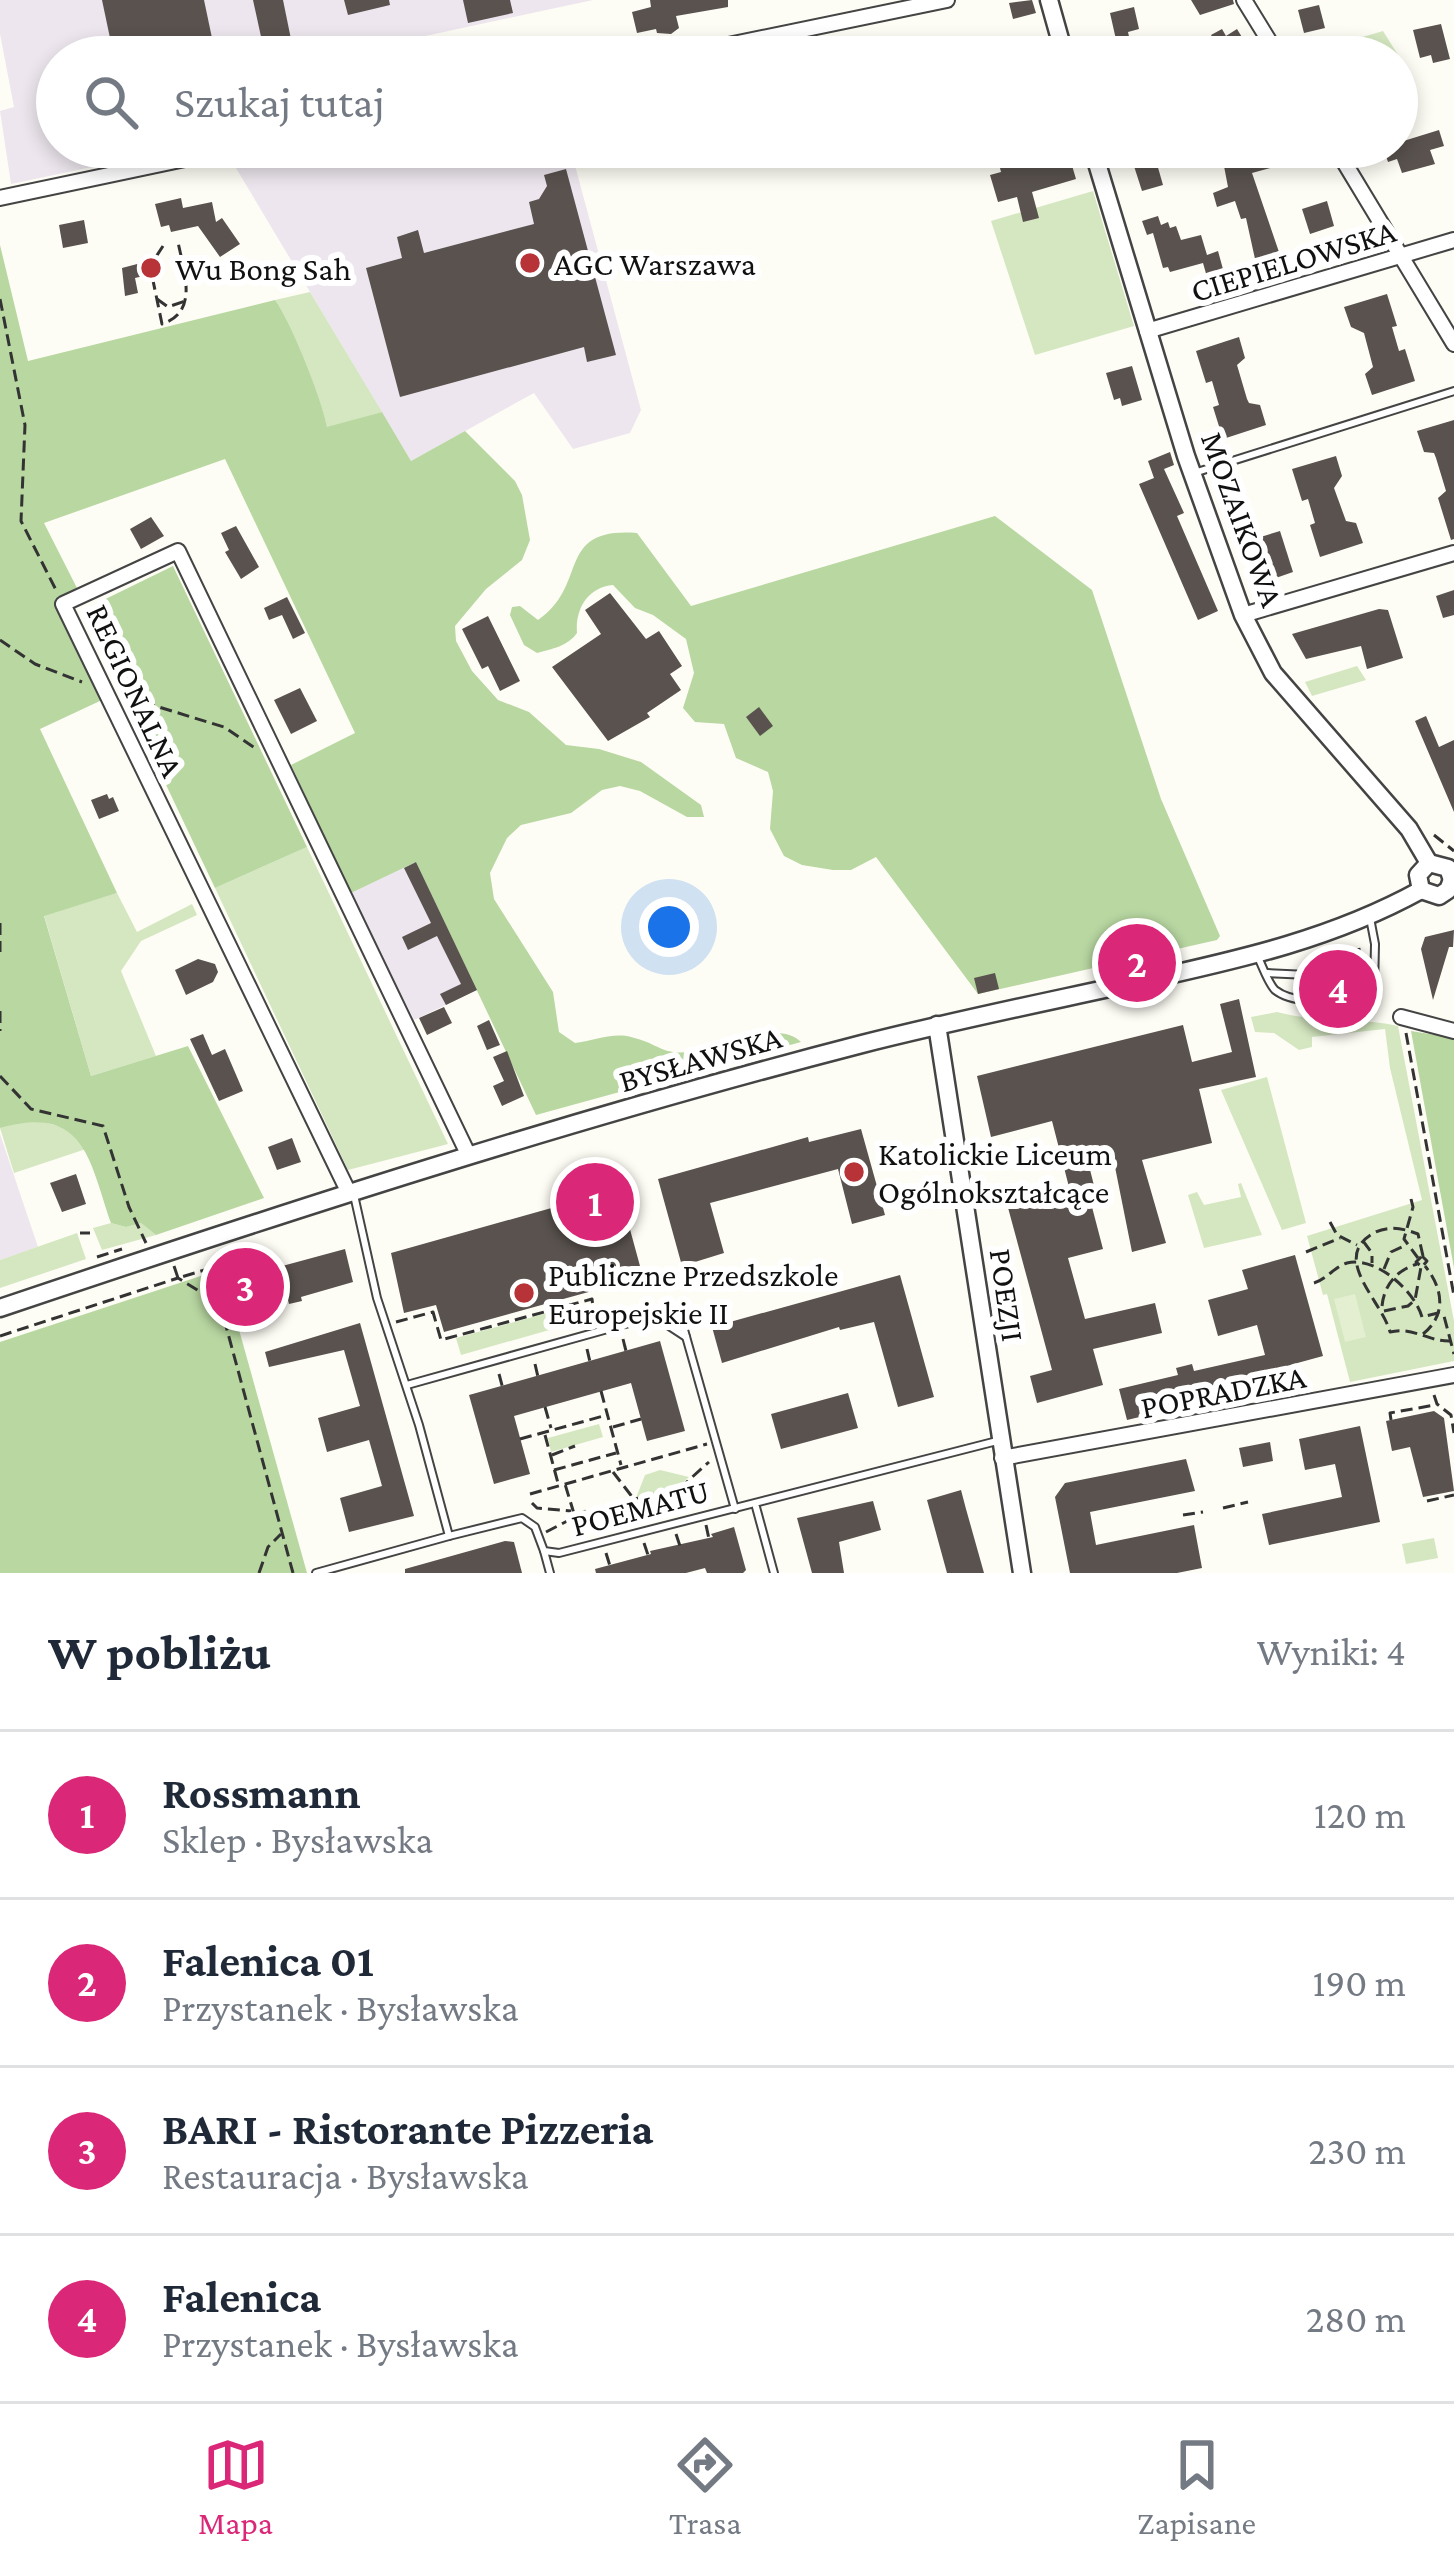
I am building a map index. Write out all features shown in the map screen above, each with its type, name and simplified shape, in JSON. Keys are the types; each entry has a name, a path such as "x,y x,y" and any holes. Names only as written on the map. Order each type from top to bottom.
{"street":[{"path":"772,36 947,0"},
{"path":"1049,0 1059,36"},
{"path":"1244,0 1267,36"},
{"path":"0,198 142,168"},
{"name":"MOZAIKOWA","path":"1098,168 1192,474 1243,615 1273,673 1409,829 1430,863"},
{"path":"1348,168 1454,344"},
{"name":"CIEPIELOWSKA","path":"1148,331 1454,240"},
{"name":"REGIONALNA","path":"351,1190 63,604 178,551 469,1156"},
{"path":"1243,615 1454,553"},
{"path":"1430,863 1448,868 1453,879 1438,896 1421,890 1418,875 1430,863"},
{"name":"BYSŁAWSKA","path":"0,1308 351,1190 469,1156 937,1025 1257,955 1370,918 1421,890"},
{"path":"1404,1021 1454,1031"},
{"name":"POEZJI","path":"937,1025 1022,1573"},
{"name":"POPRADZKA","path":"1002,1449 1454,1375"}],"lane":[{"path":"1192,474 1454,391"},
{"path":"1257,955 1272,988 1291,997 1354,1001 1370,997 1375,947 1370,918"},
{"path":"1267,973 1374,978"},
{"path":"316,1573 449,1536 389,1324 377,1298 351,1190"},
{"path":"407,1385 657,1318 686,1337"},
{"path":"682,1326 735,1509"},
{"name":"POEMATU","path":"449,1536 522,1518 535,1527 544,1551 559,1553 724,1508 755,1506 1002,1449"},
{"path":"755,1506 774,1573"},
{"path":"544,1551 550,1573"}],"path":[{"path":"163,245 150,266 162,325 176,318 187,300 178,242"},
{"path":"0,298 25,425 21,521 63,604"},
{"path":"157,299 168,307 187,300"},
{"path":"1,642 35,664 104,691 224,727 277,763"},
{"path":"1433,835 1454,850"},
{"path":"0,922 0,952"},
{"path":"1304,957 1375,947"},
{"path":"0,1011 0,1031"},
{"path":"1404,1021 1454,1297"},
{"path":"0,1076 31,1109 103,1126 129,1207 147,1245"},
{"path":"1411,1199 1414,1205 1405,1245 1439,1289 1434,1325 1421,1335"},
{"path":"1330,1222 1340,1238 1372,1252 1371,1265"},
{"path":"1382,1309 1408,1306 1421,1283 1421,1238 1406,1230 1381,1230 1361,1244 1355,1262 1390,1332 1408,1329 1451,1341"},
{"path":"80,1233 90,1233"},
{"path":"1306,1252 1340,1238"},
{"path":"1383,1271 1391,1252 1405,1245"},
{"path":"172,1261 178,1278 220,1304 293,1573"},
{"path":"1314,1283 1355,1262 1383,1271 1415,1300 1424,1318 1444,1316 1454,1354"},
{"path":"1382,1309 1392,1280 1406,1267 1421,1262"},
{"path":"0,1336 228,1264"},
{"path":"389,1324 434,1312 441,1340 592,1299 593,1307"},
{"path":"620,1326 627,1355"},
{"path":"583,1336 590,1362"},
{"path":"531,1351 538,1377"},
{"path":"495,1360 503,1389"},
{"path":"1432,1387 1436,1404"},
{"path":"601,1391 622,1468"},
{"path":"1391,1420 1390,1413 1436,1404 1448,1410 1454,1433"},
{"path":"544,1407 551,1431"},
{"path":"520,1439 607,1415"},
{"path":"611,1428 641,1419"},
{"path":"544,1433 575,1517 544,1533"},
{"path":"530,1494 716,1442"},
{"path":"550,1455 575,1446"},
{"path":"554,1470 618,1453"},
{"path":"532,1503 537,1508 574,1512 637,1500 680,1488 719,1453"},
{"path":"585,1462 589,1477"},
{"path":"612,1471 637,1500"},
{"path":"1427,1501 1454,1495"},
{"path":"634,1511 637,1500"},
{"path":"1223,1508 1248,1502"},
{"path":"1184,1515 1203,1512"},
{"path":"705,1524 710,1539"},
{"path":"676,1532 680,1546"},
{"path":"259,1573 268,1547 282,1533"},
{"path":"644,1541 648,1555"},
{"path":"606,1552 610,1566"}],"shaded area":[{"path":"0,0 593,0 426,36 36,36 36,168 87,168 11,184 0,111 14,107 0,34"},
{"path":"236,168 576,168 641,410 630,433 573,449 534,393 411,461"},
{"path":"416,862 477,990 414,1020 351,893"},
{"path":"0,1134 38,1247 0,1260"}],"green space":[{"path":"1093,191 1134,326 1035,355 991,221"},
{"path":"0,245 28,361 275,300 305,361 327,427 382,412 411,461 465,431 515,481 530,540 522,560 486,589 455,626 456,641 472,671 498,700 529,712 566,745 641,762 701,805 704,817 687,817 640,791 620,786 602,790 571,813 521,825 507,838 490,873 494,899 553,992 559,1032 575,1043 624,1036 678,1052 767,1033 801,1042 536,1115 416,862 351,893 291,765 355,733 225,459 44,523 79,592 58,602 102,700 40,729 117,893 44,916 91,1076 188,1046 264,1198 156,1235 141,1223 126,1227 111,1223 88,1158 66,1130 28,1123 0,1128"},
{"path":"310,292 382,412 327,428 305,362 275,300"},
{"path":"995,516 1092,590 1161,799 1220,936 1217,940 978,994 876,857 851,870 833,870 802,865 784,856 770,829 773,791 768,772 736,758 724,724 695,722 683,708 694,673 686,639 635,608 613,585 590,595 581,608 577,633 548,650 537,653 524,645 510,615 512,607 520,606 538,620 564,591 583,549 594,539 611,534 637,533 691,606"},
{"path":"173,566 307,847 215,888 83,610"},
{"path":"1357,666 1366,680 1312,696 1305,682"},
{"path":"307,847 448,1144 348,1170 215,888"},
{"path":"117,893 137,932 192,904 197,915 141,941 121,971 156,1056 91,1076 44,915"},
{"path":"1277,1012 1398,1026 1454,1321 1454,1361 1350,1382 1307,1236 1422,1200 1385,1029 1312,1037 1312,1047 1299,1050 1274,1033 1255,1032 1251,1017"},
{"path":"1411,1031 1454,1038 1454,1268"},
{"path":"1267,1077 1306,1223 1282,1230 1221,1090"},
{"path":"32,1119 70,1129 86,1149 14,1173 0,1128"},
{"path":"1241,1183 1262,1235 1204,1248 1188,1195 1197,1192 1204,1205 1241,1197"},
{"path":"111,1223 126,1227 141,1223 156,1235 102,1250 93,1228"},
{"path":"77,1233 86,1259 0,1288 0,1260"},
{"path":"222,1269 307,1573 0,1573 0,1342"},
{"path":"1355,1294 1366,1337 1345,1342 1334,1299"},
{"path":"577,1305 581,1321 461,1355 456,1338"},
{"path":"599,1424 603,1437 551,1452 548,1438"},
{"path":"660,1470 689,1477 679,1486 636,1498 645,1475"},
{"path":"1434,1538 1438,1558 1406,1564 1402,1544"}],"building":[{"path":"102,0 204,0 212,36 110,36"},
{"path":"253,0 283,0 290,36 261,36"},
{"path":"344,0 389,0 390,5 348,15"},
{"path":"463,0 510,0 513,13 468,23"},
{"path":"650,0 728,0 728,7 676,16 679,28 671,34 656,29 637,33 632,12 651,7"},
{"path":"1032,0 1036,13 1013,19 1009,3"},
{"path":"1191,0 1233,0 1234,4 1200,15"},
{"path":"1319,5 1325,28 1304,33 1298,10"},
{"path":"1134,7 1139,29 1128,32 1129,36 1115,36 1110,13"},
{"path":"1441,24 1450,59 1433,63 1431,55 1420,58 1413,30"},
{"path":"1439,130 1444,146 1430,150 1435,164 1402,173 1400,168 1418,168 1418,136"},
{"path":"1000,168 1073,168 1076,179 1032,192 1039,218 1023,222 1017,197 998,202 990,175 1001,172"},
{"path":"1135,168 1158,168 1163,185 1142,191"},
{"path":"1224,168 1270,168 1252,173 1280,255 1269,259 1270,264 1257,268 1246,218 1241,219 1235,201 1217,207 1213,193 1228,187"},
{"path":"566,169 616,355 587,362 584,347 400,397 366,268 402,258 397,237 418,230 424,253 534,224 529,202 539,199 547,186 544,175"},
{"path":"181,198 183,208 212,202 216,222 222,218 240,244 220,257 198,226 171,232 169,225 161,227 155,204"},
{"path":"1327,201 1334,226 1310,234 1302,209"},
{"path":"1158,216 1161,225 1176,226 1181,240 1201,235 1207,255 1218,251 1226,280 1209,284 1203,263 1170,272 1163,268 1153,233 1147,235 1142,221"},
{"path":"84,220 88,243 63,248 59,225"},
{"path":"141,263 144,276 135,278 138,293 125,296 122,268"},
{"path":"1387,294 1399,351 1405,349 1415,381 1372,395 1365,374 1373,367 1364,333 1351,327 1344,307"},
{"path":"1239,337 1245,358 1237,365 1247,399 1260,405 1266,425 1223,439 1213,407 1219,405 1212,381 1206,383 1196,351"},
{"path":"1132,366 1142,400 1122,406 1120,398 1114,400 1106,373"},
{"path":"1454,420 1451,540 1438,498 1446,491 1436,458 1424,452 1417,431"},
{"path":"1170,452 1174,465 1164,469 1184,513 1177,516 1218,611 1198,620 1139,484 1154,478 1148,461"},
{"path":"1336,456 1342,476 1334,488 1346,521 1356,523 1363,543 1320,557 1308,499 1302,501 1292,469"},
{"path":"151,517 164,536 141,549 130,529"},
{"path":"236,526 259,567 241,579 225,552 229,550 221,533"},
{"path":"1280,531 1293,572 1264,582 1251,540"},
{"path":"1454,590 1454,615 1443,618 1436,596"},
{"path":"610,593 646,639 659,631 682,666 670,674 681,690 647,713 650,717 608,741 552,667 601,634 585,610"},
{"path":"287,597 305,633 293,639 282,615 269,620 264,608"},
{"path":"1388,610 1403,658 1367,669 1361,646 1306,659 1292,634"},
{"path":"488,616 520,681 500,691 488,666 482,669 462,629"},
{"path":"300,688 317,721 291,734 274,700"},
{"path":"759,707 773,726 760,736 746,717"},
{"path":"1426,716 1439,747 1454,740 1454,812 1415,721"},
{"path":"107,794 119,811 99,819 91,800"},
{"path":"416,862 477,990 446,1005 440,994 461,984 437,936 408,950 402,937 431,923 404,868"},
{"path":"1454,930 1453,947 1449,947 1433,1000 1421,949 1425,937"},
{"path":"198,959 215,964 218,972 213,982 186,995 175,970"},
{"path":"995,973 999,989 978,994 974,978"},
{"path":"1239,999 1256,1077 1199,1089 1212,1143 1142,1160 1166,1243 1132,1252 1112,1152 1087,1158 1099,1205 1092,1207 1103,1249 1068,1258 1085,1319 1155,1303 1162,1333 1093,1349 1103,1385 1037,1403 1030,1376 1052,1370 1007,1204 1069,1187 1052,1121 991,1137 977,1076 1183,1025 1192,1062 1232,1052 1220,1004"},
{"path":"444,1007 452,1023 427,1035 419,1018"},
{"path":"489,1020 500,1045 487,1050 477,1026"},
{"path":"203,1034 212,1055 225,1049 243,1091 219,1101 190,1039"},
{"path":"507,1051 524,1096 502,1106 493,1086 504,1081 493,1057"},
{"path":"861,1129 885,1215 852,1224 838,1169 710,1203 724,1253 682,1266 658,1179 808,1137 809,1142"},
{"path":"292,1138 301,1162 277,1170 268,1147"},
{"path":"76,1174 86,1204 62,1212 50,1183"},
{"path":"619,1189 643,1277 444,1332 436,1305 404,1313 391,1253"},
{"path":"345,1249 353,1282 301,1297 302,1301 247,1311 238,1278"},
{"path":"1295,1255 1323,1356 1254,1375 1257,1389 1127,1420 1119,1389 1178,1375 1176,1368 1192,1364 1194,1371 1265,1355 1257,1325 1218,1336 1208,1300 1248,1289 1242,1270"},
{"path":"900,1275 934,1397 898,1407 874,1322 839,1327 722,1363 712,1327"},
{"path":"360,1323 414,1516 349,1532 340,1498 382,1486 369,1440 327,1452 318,1418 360,1406 344,1350 269,1367 265,1352"},
{"path":"660,1341 685,1431 647,1441 631,1383 514,1416 530,1474 494,1484 469,1395"},
{"path":"848,1393 858,1428 781,1449 771,1414"},
{"path":"1434,1411 1444,1418 1454,1491 1423,1497 1410,1447 1392,1451 1386,1421"},
{"path":"1360,1426 1380,1522 1269,1545 1262,1514 1342,1497 1335,1464 1305,1470 1299,1439"},
{"path":"1270,1442 1273,1461 1243,1467 1239,1448"},
{"path":"1186,1459 1195,1491 1090,1512 1096,1545 1194,1525 1202,1568 1177,1573 1070,1573 1055,1497 1065,1483"},
{"path":"961,1490 984,1573 947,1573 927,1500"},
{"path":"873,1501 881,1530 839,1542 844,1573 812,1573 797,1518"},
{"path":"734,1527 743,1573 707,1573 705,1568 686,1573 596,1573 595,1569"},
{"path":"514,1542 522,1573 405,1573 405,1569"}],"place":[{"name":"AGC Warszawa","path":"530,263"},
{"name":"Wu Bong Sah","path":"151,268"},
{"name":"Falenica 01","path":"1137,963"},
{"name":"Falenica","path":"1338,989"},
{"name":"Katolickie Liceum Ogólnokształcące","path":"854,1172"},
{"name":"Rossmann","path":"595,1202"},
{"name":"BARI - Ristorante Pizzeria","path":"245,1287"},
{"name":"Publiczne Przedszkole Europejskie II","path":"524,1293"}]}
